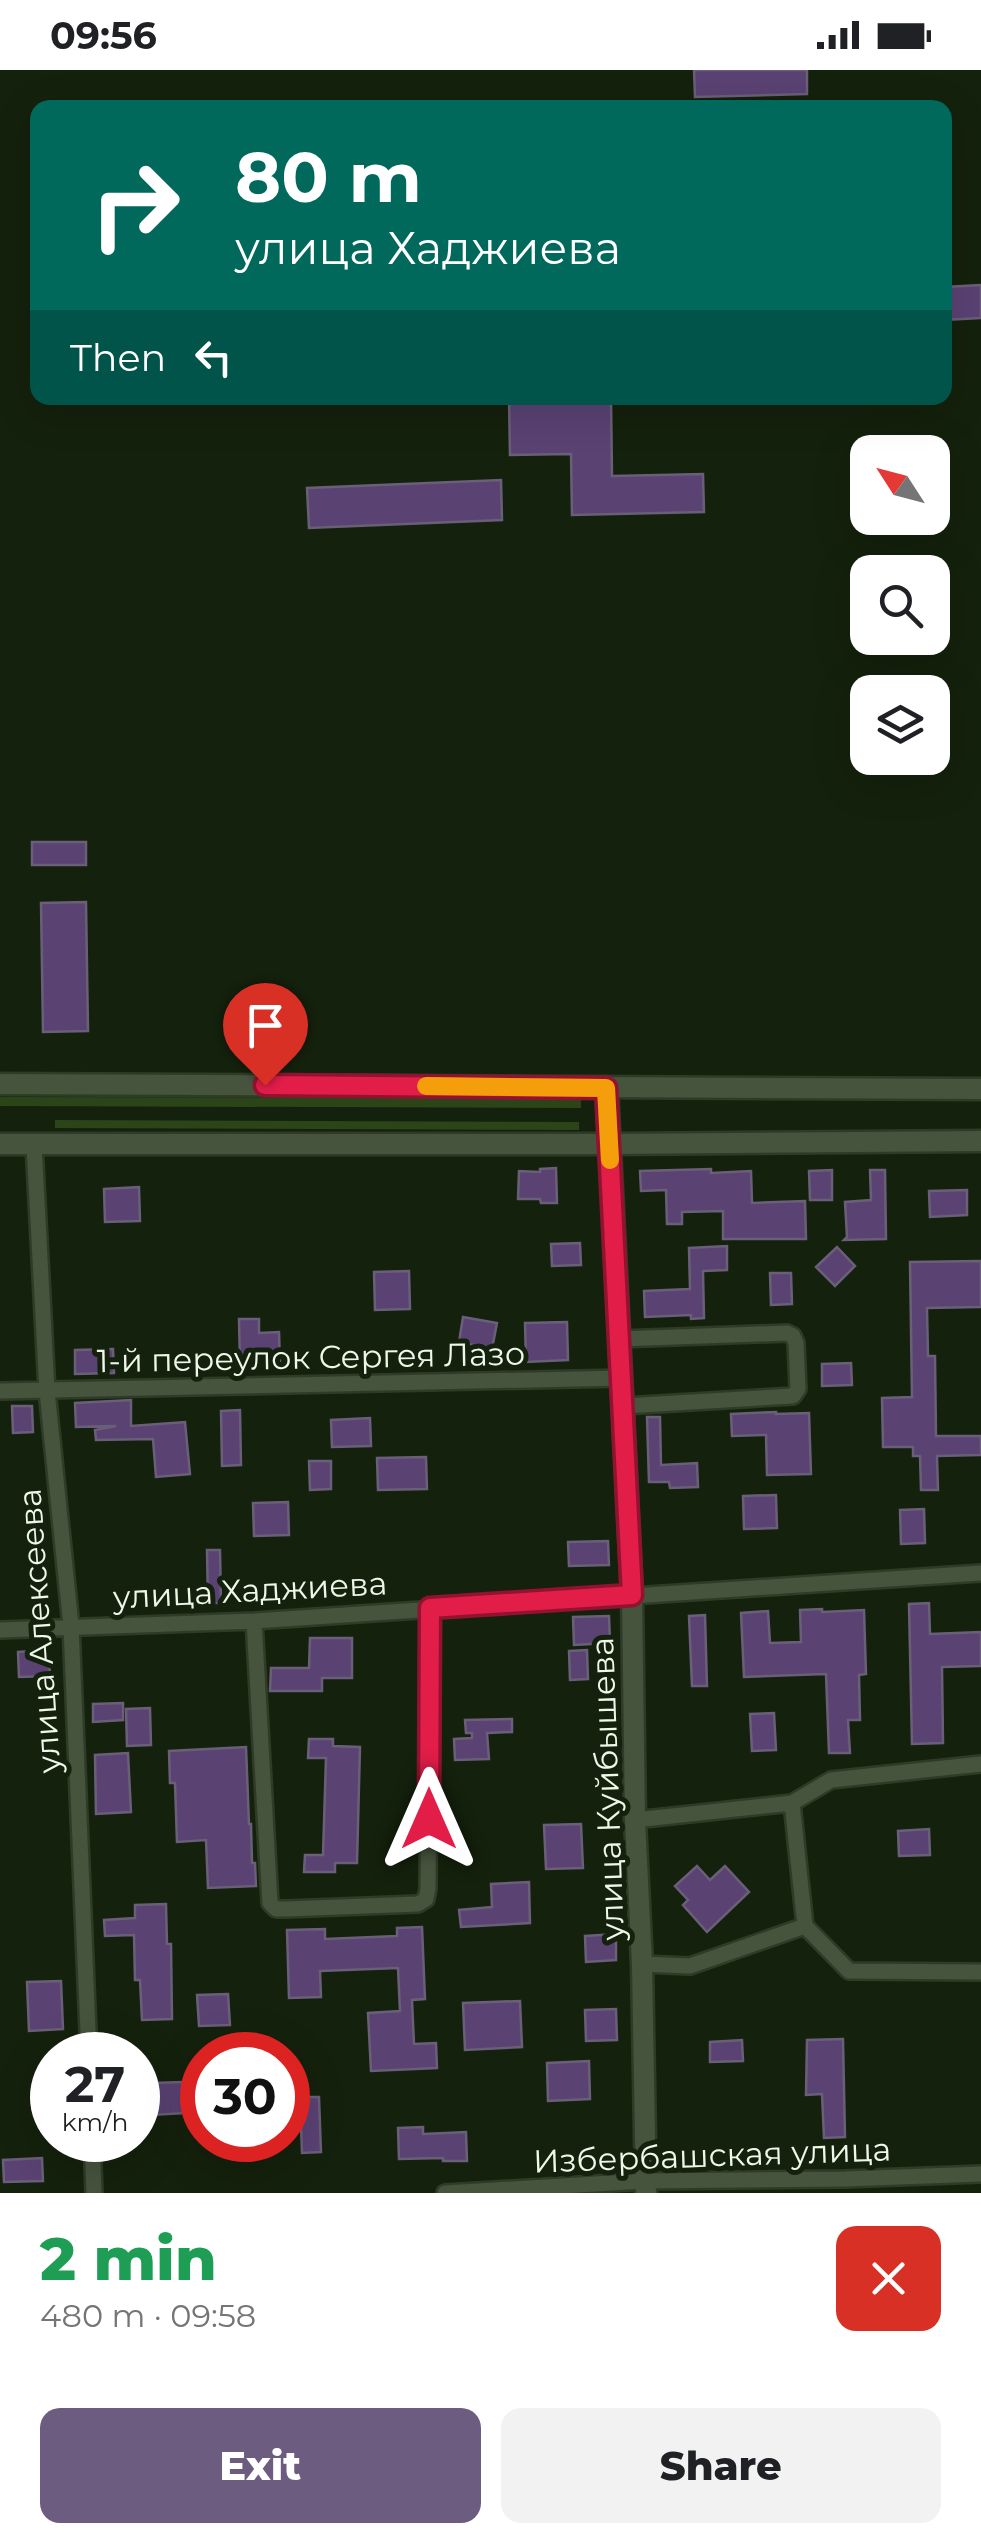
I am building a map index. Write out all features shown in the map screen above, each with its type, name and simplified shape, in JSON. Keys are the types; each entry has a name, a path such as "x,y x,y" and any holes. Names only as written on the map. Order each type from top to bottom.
{"street":[{"path":"0,1084 981,1089"},
{"name":"улица Куйбышева","path":"606,1088 632,1595 645,2187"},
{"path":"0,1144 981,1140"},
{"name":"улица Алексеева","path":"34,1144 48,1391 71,1626 88,2032"},
{"path":"620,1338 787,1333 796,1343 798,1388 793,1396 624,1406"},
{"name":"1-й переулок Сергея Лазо","path":"0,1391 622,1378"},
{"name":"улица Хаджиева","path":"0,1630 254,1621 981,1573"},
{"path":"254,1621 270,1903 276,1909 418,1904 426,1899 428,1890 430,1608"},
{"path":"635,1820 792,1802 832,1780 981,1764"},
{"path":"792,1802 805,1926 849,1971 981,1972"},
{"path":"642,1964 690,1966 805,1926"},
{"path":"93,2162 94,2193"},
{"name":"Избербашская улица","path":"446,2193 845,2186 981,2174"}],"green space":[{"path":"0,1097 581,1098 581,1108 0,1106"},
{"path":"55,1120 579,1122 579,1130 55,1128"}],"building":[{"path":"694,70 807,70 807,94 695,97"},
{"path":"981,285 981,318 952,320 952,287"},
{"path":"509,405 611,405 612,476 703,474 704,512 572,515 571,454 510,455"},
{"path":"501,480 502,520 309,528 307,488"},
{"path":"32,842 86,842 86,865 32,865"},
{"path":"86,902 88,1031 43,1032 41,903"},
{"path":"556,1168 557,1203 518,1199 519,1171"},
{"path":"711,1169 711,1173 751,1171 752,1203 805,1201 806,1239 723,1239 723,1211 682,1212 682,1224 667,1224 666,1190 641,1191 640,1171"},
{"path":"832,1170 832,1200 810,1200 809,1171"},
{"path":"870,1170 885,1170 886,1239 844,1240 845,1202 871,1200"},
{"path":"139,1187 140,1221 105,1222 104,1189"},
{"path":"967,1190 967,1215 930,1217 929,1191"},
{"path":"580,1243 581,1265 552,1266 551,1244"},
{"path":"727,1246 727,1270 703,1271 704,1318 645,1317 644,1291 690,1289 689,1248"},
{"path":"837,1247 855,1266 835,1286 816,1267"},
{"path":"981,1261 981,1307 927,1308 928,1356 935,1356 936,1436 981,1436 981,1455 937,1456 938,1490 921,1490 920,1456 913,1456 913,1447 883,1447 882,1398 912,1397 910,1262"},
{"path":"409,1271 410,1309 375,1310 374,1272"},
{"path":"770,1273 791,1273 792,1304 771,1305"},
{"path":"463,1317 497,1323 492,1349 459,1342"},
{"path":"239,1319 259,1319 259,1333 279,1332 280,1364 240,1365"},
{"path":"567,1322 568,1360 526,1362 525,1323"},
{"path":"113,1349 114,1373 75,1374 75,1350"},
{"path":"851,1363 852,1385 822,1386 822,1364"},
{"path":"131,1400 131,1426 185,1422 190,1474 156,1477 153,1439 96,1440 95,1430 116,1426 76,1427 75,1403"},
{"path":"12,1406 32,1406 33,1432 13,1433"},
{"path":"240,1410 241,1465 222,1466 221,1411"},
{"path":"809,1413 811,1474 767,1475 766,1435 732,1436 731,1414"},
{"path":"647,1417 660,1417 661,1465 697,1463 698,1487 670,1488 669,1482 649,1482"},
{"path":"370,1418 371,1446 332,1447 331,1420"},
{"path":"426,1457 427,1489 378,1490 377,1458"},
{"path":"309,1461 331,1461 331,1489 310,1490"},
{"path":"776,1495 777,1528 744,1529 743,1496"},
{"path":"288,1502 289,1535 254,1536 253,1503"},
{"path":"924,1509 925,1543 901,1544 900,1510"},
{"path":"608,1541 609,1565 569,1566 568,1542"},
{"path":"207,1550 220,1550 221,1603 208,1603"},
{"path":"929,1603 930,1634 981,1632 981,1666 942,1667 943,1743 912,1744 909,1604"},
{"path":"800,1610 864,1610 866,1674 859,1675 860,1720 848,1720 850,1753 829,1753 826,1674 744,1677 741,1613 768,1611 770,1643 801,1642"},
{"path":"705,1615 707,1686 692,1686 689,1616"},
{"path":"609,1616 610,1643 574,1645 573,1617"},
{"path":"310,1638 352,1638 352,1678 322,1678 322,1691 270,1691 271,1668 309,1668"},
{"path":"49,1650 50,1676 19,1677 18,1652"},
{"path":"587,1650 588,1679 570,1680 569,1651"},
{"path":"123,1703 123,1720 93,1722 93,1704"},
{"path":"150,1708 151,1745 127,1746 126,1709"},
{"path":"774,1713 776,1750 752,1751 750,1714"},
{"path":"512,1719 512,1732 487,1733 489,1759 455,1760 454,1739 472,1738 472,1733 466,1733 465,1720"},
{"path":"309,1739 333,1739 333,1746 360,1747 357,1863 335,1863 335,1872 304,1872 305,1855 323,1855 326,1758 308,1758"},
{"path":"246,1747 256,1886 208,1888 206,1840 177,1842 175,1783 170,1783 169,1751"},
{"path":"128,1753 131,1812 96,1814 95,1755"},
{"path":"581,1824 583,1868 546,1869 544,1825"},
{"path":"929,1829 930,1855 899,1856 898,1831"},
{"path":"697,1866 710,1880 725,1866 749,1892 707,1932 683,1905 688,1900 675,1886"},
{"path":"529,1882 530,1923 461,1927 459,1910 492,1907 491,1884"},
{"path":"166,1904 172,2019 142,2020 140,1980 135,1980 134,1935 105,1936 104,1920 135,1918 135,1905"},
{"path":"422,1927 425,1999 412,2000 414,2044 436,2043 437,2068 371,2071 368,2013 400,2011 398,1968 320,1971 321,1997 289,1998 287,1930 325,1929 325,1939 397,1936 397,1928"},
{"path":"616,1934 616,1960 586,1962 585,1936"},
{"path":"61,1981 63,2029 29,2031 27,1982"},
{"path":"228,1994 230,2025 199,2026 197,1995"},
{"path":"520,2001 522,2047 465,2050 463,2003"},
{"path":"616,2009 617,2040 586,2041 585,2010"},
{"path":"843,2039 845,2137 824,2138 822,2094 806,2095 807,2040"},
{"path":"742,2040 743,2061 710,2062 710,2042"},
{"path":"589,2061 590,2099 548,2101 547,2063"},
{"path":"180,2082 180,2113 160,2115 160,2083"},
{"path":"310,2097 319,2097 321,2152 310,2153"},
{"path":"423,2127 423,2134 466,2132 467,2161 399,2159 398,2128"},
{"path":"3,2160 42,2162 43,2181 4,2182"}],"slow traffic":[{"path":"426,1086 606,1088 610,1160"}],"route":[{"path":"265,1085 606,1088 632,1595 430,1608 429,1819"}]}
